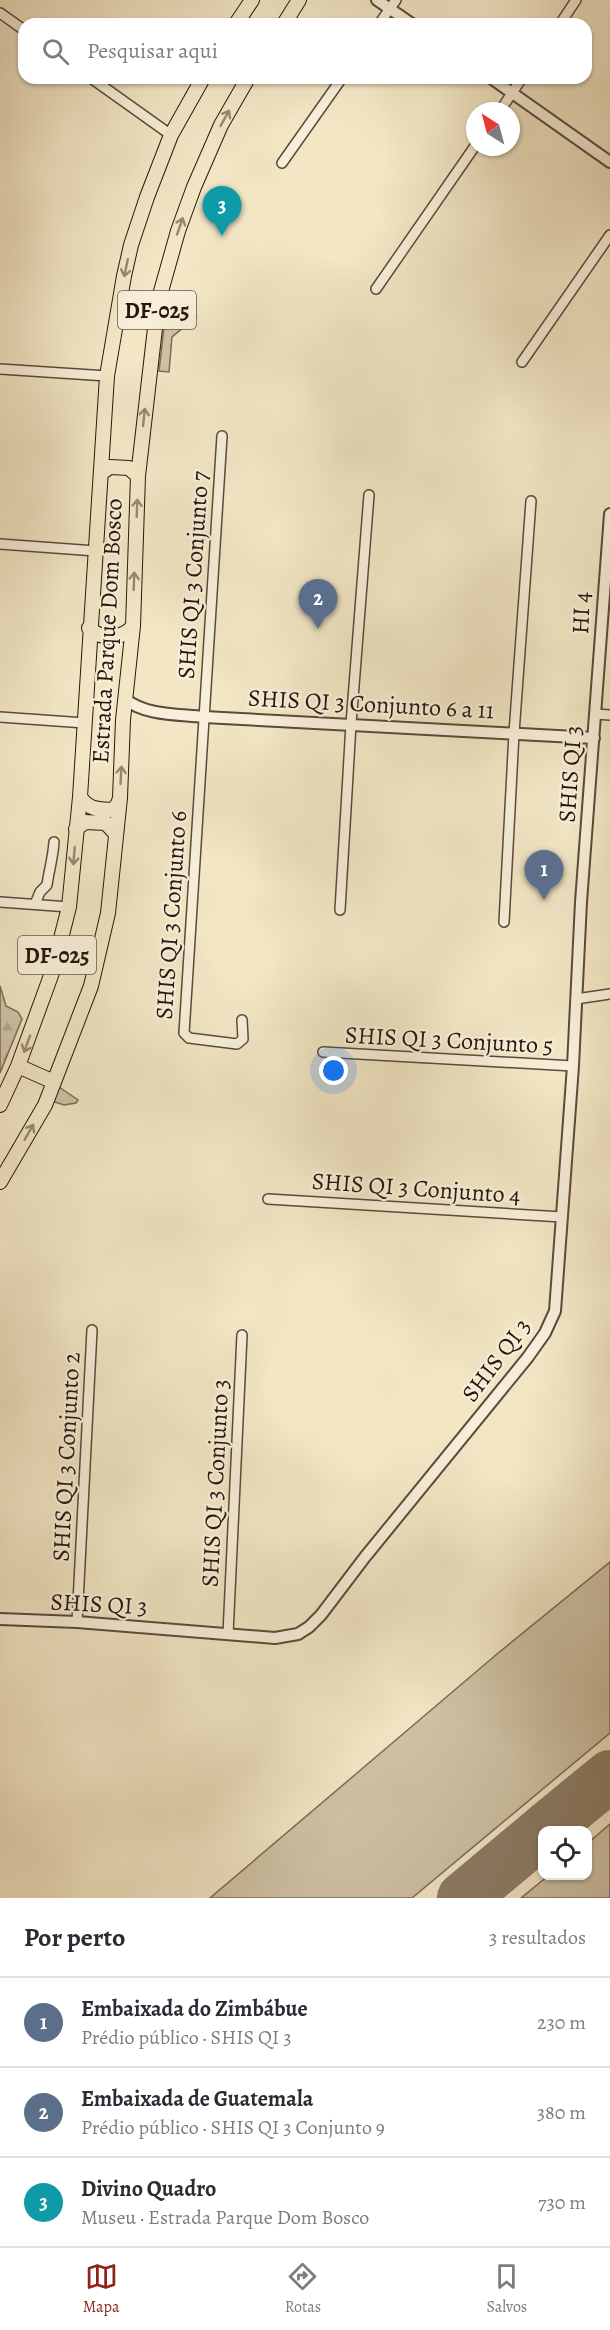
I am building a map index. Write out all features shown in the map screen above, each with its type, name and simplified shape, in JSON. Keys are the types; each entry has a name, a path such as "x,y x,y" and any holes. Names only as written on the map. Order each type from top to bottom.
{"main road":[{"path":"240,18 252,0"},
{"path":"288,18 299,0"},
{"name":"Estrada Parque Dom Bosco","path":"0,1105 18,1066 53,970 69,907 80,797 89,628 107,376 131,245 171,135 200,84"},
{"name":"Estrada Parque Dom Bosco","path":"0,1182 45,1105 54,1083 91,986 108,913 120,798 123,720 133,626 138,476 158,302 166,269 194,187 240,84"},
{"path":"102,455 110,459 140,458"},
{"path":"101,473 110,467 129,468 138,476"},
{"path":"89,628 97,635 121,636 133,626"},
{"path":"88,651 101,643 121,646 130,654"},
{"path":"80,797 90,808 112,810 120,798"},
{"path":"76,829 85,822 106,824 116,834"},
{"path":"18,1066 54,1083"}],"street":[{"path":"377,0 393,4 406,18"},
{"path":"564,18 576,0"},
{"path":"383,18 393,4"},
{"path":"0,13 18,26"},
{"path":"99,84 171,135"},
{"path":"282,163 338,84"},
{"path":"500,84 610,162"},
{"path":"506,102 518,84"},
{"path":"376,288 468,156"},
{"path":"522,362 610,234"},
{"path":"0,369 107,376"},
{"name":"SHIS QI 3 Conjunto 7","path":"204,717 222,435"},
{"path":"340,910 351,724 369,495"},
{"path":"504,922 514,733 531,501"},
{"name":"HI 4","path":"595,714 610,514"},
{"path":"0,544 96,551"},
{"name":"SHIS QI 3 Conjunto 6 a 11","path":"125,699 147,711 204,717 594,738"},
{"name":"SHIS QI 3 Conjunto 6 a 11","path":"123,720 147,711"},
{"path":"595,714 610,715"},
{"name":"SHIS QI 3","path":"0,1619 77,1622 285,1637 298,1634 309,1627 528,1358 545,1333 555,1311 595,714"},
{"path":"0,717 85,723"},
{"name":"SHIS QI 3 Conjunto 6","path":"204,717 184,1033 189,1038 237,1044 243,1039 243,1020"},
{"path":"35,904 40,892 47,885 54,842"},
{"path":"0,902 69,907"},
{"path":"576,999 610,994"},
{"name":"SHIS QI 3 Conjunto 5","path":"323,1052 573,1066"},
{"name":"SHIS QI 3 Conjunto 4","path":"268,1198 562,1217"},
{"name":"SHIS QI 3 Conjunto 2","path":"77,1622 92,1330"},
{"name":"SHIS QI 3 Conjunto 3","path":"228,1634 242,1335"}],"green space":[{"path":"170,315 180,318 196,317 172,337 169,372 159,371 165,319"},
{"path":"0,986 6,1006 18,1012 22,1019 0,1073"},
{"path":"59,1087 78,1100 76,1103 64,1105 52,1101"},
{"path":"610,1562 610,1733 412,1898 210,1898 497,1654"},
{"path":"610,1824 610,1898 521,1898 543,1880 592,1880 592,1840"}],"runway":[{"path":"549,1826 610,1776"},
{"path":"463,1898 538,1835"}],"place":[{"name":"Divino Quadro","path":"222,236"},
{"name":"Embaixada de Guatemala","path":"318,629"},
{"name":"Embaixada do Zimbábue","path":"544,900"}]}
